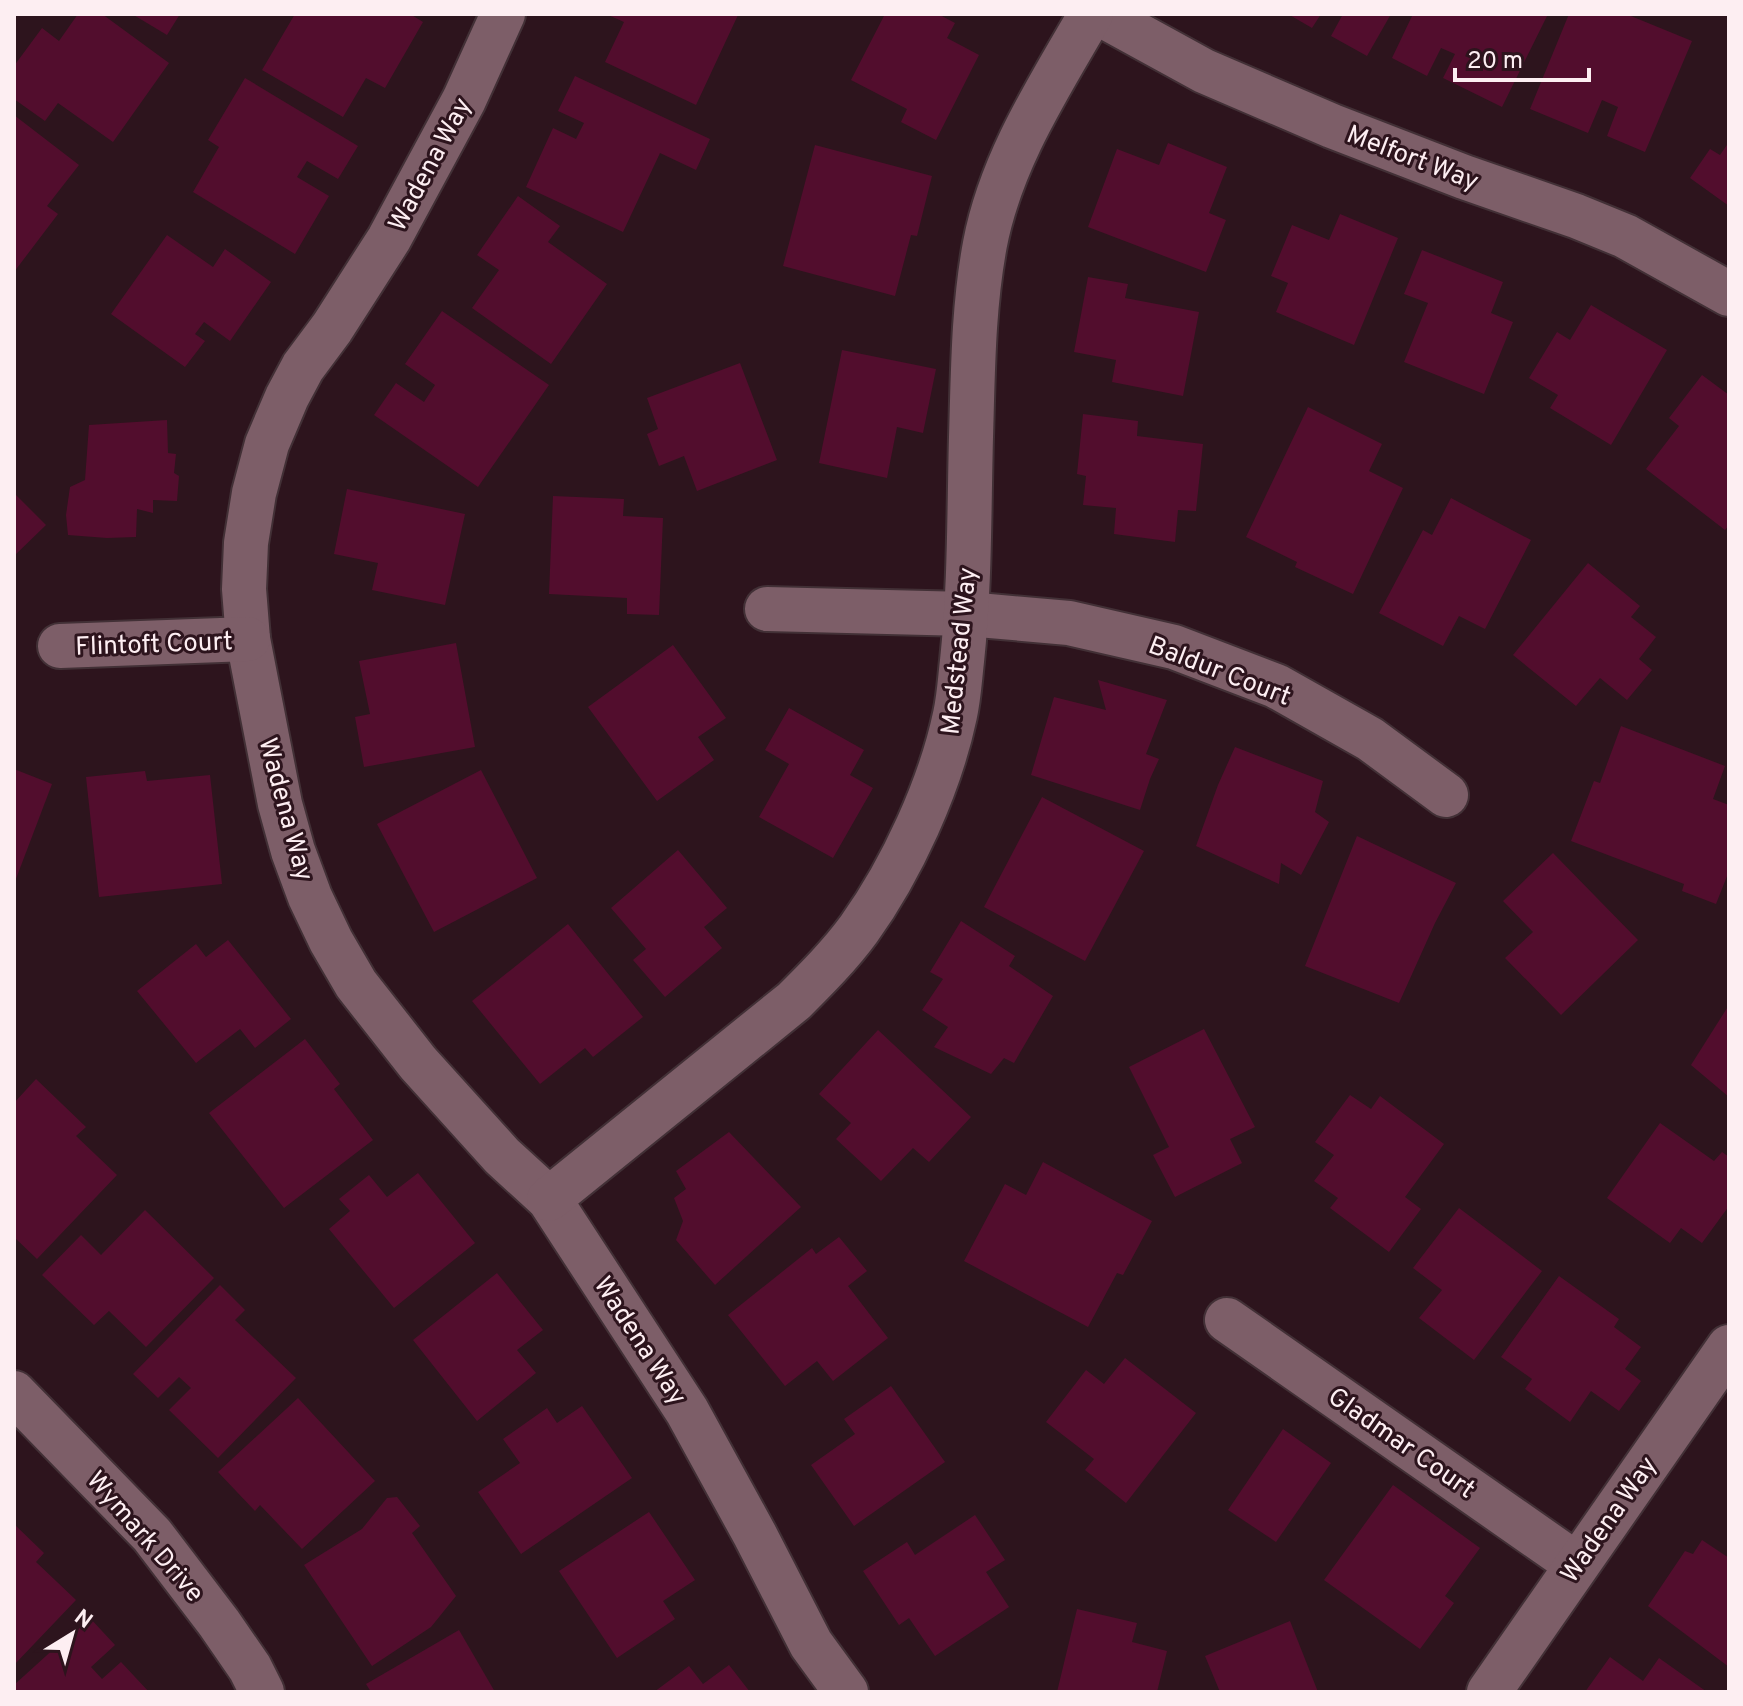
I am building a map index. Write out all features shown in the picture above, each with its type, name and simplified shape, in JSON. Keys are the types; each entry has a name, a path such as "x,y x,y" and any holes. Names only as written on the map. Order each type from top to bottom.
{"street":[{"name":"Wadena Way","path":"503,14 464,100 389,239 303,367 267,444 254,493 246,543 244,589 248,639 280,804 310,897 356,984 418,1063 502,1156 549,1199 687,1411 811,1644 846,1692"},
{"name":"Medstead Way","path":"549,1199 794,1001 827,967 858,930 885,889 928,804 956,713 967,614 973,339 985,241 999,190 1019,142 1091,14"},
{"name":"Melfort Way","path":"1100,14 1204,71 1318,120 1625,236 1729,294"},
{"name":"Baldur Court","path":"767,609 967,614 1069,623 1174,647 1276,686 1370,739 1446,795"},
{"name":"Flintoft Court","path":"60,646 248,639"},
{"name":"Gladmar Court","path":"1227,1320 1576,1564"},
{"name":"Wadena Way","path":"1489,1692 1729,1347"},
{"name":"Wymark Drive","path":"14,1393 152,1535 219,1623 250,1668 262,1692"}],"building":[{"path":"78,14 102,14 169,63 113,142 58,103 45,121 14,99 14,66 42,28 59,41"},
{"path":"132,14 180,14 167,35"},
{"path":"295,14 410,14 423,22 385,88 366,78 343,117 262,70"},
{"path":"606,14 738,15 696,105 605,62 624,22"},
{"path":"885,14 938,14 955,23 947,38 979,55 936,140 901,122 907,109 851,80"},
{"path":"1288,14 1321,14 1312,28"},
{"path":"1343,14 1391,14 1367,56 1331,36"},
{"path":"1413,14 1548,14 1502,107 1443,78 1455,54 1441,48 1427,76 1392,58"},
{"path":"1569,14 1626,14 1692,41 1645,152 1607,136 1618,107 1602,100 1588,133 1530,109"},
{"path":"575,76 710,139 696,170 660,153 623,232 526,187 553,128 576,139 584,123 558,111"},
{"path":"245,78 358,146 338,179 307,161 297,177 329,196 295,254 193,192 219,147 208,140"},
{"path":"14,115 79,165 47,206 58,214 14,272"},
{"path":"1729,142 1729,206 1690,178 1710,149 1720,155"},
{"path":"1168,143 1227,167 1209,213 1226,220 1206,272 1088,227 1117,149 1159,165"},
{"path":"815,145 932,176 917,236 911,235 895,296 783,266"},
{"path":"518,196 560,226 548,242 607,284 551,364 472,308 499,270 477,255"},
{"path":"1340,214 1398,238 1354,345 1276,312 1288,283 1271,276 1292,225 1329,240"},
{"path":"167,235 213,267 225,249 271,282 230,341 204,322 195,334 205,341 185,367 111,314"},
{"path":"1422,250 1503,282 1491,313 1513,322 1484,394 1404,362 1428,303 1404,294"},
{"path":"1088,277 1128,284 1125,298 1199,312 1183,396 1112,382 1116,360 1074,352"},
{"path":"1591,305 1667,350 1611,445 1550,408 1558,395 1529,378 1557,332 1570,340"},
{"path":"442,311 549,385 478,487 374,415 396,383 424,402 435,385 405,364"},
{"path":"842,350 936,369 923,433 897,427 887,478 819,463"},
{"path":"740,363 777,460 697,491 684,456 659,466 647,434 658,429 647,398"},
{"path":"1702,375 1729,395 1729,525 1725,530 1646,469 1679,426 1669,418"},
{"path":"1308,407 1382,444 1369,471 1403,488 1353,594 1295,567 1297,562 1246,537"},
{"path":"1083,414 1138,421 1137,436 1203,444 1196,511 1178,510 1175,542 1114,534 1116,508 1083,505 1086,476 1077,474"},
{"path":"167,420 168,453 176,454 174,473 179,476 177,501 153,500 153,513 137,509 136,537 68,535 66,515 70,487 85,480 89,425"},
{"path":"347,489 465,514 445,605 372,590 378,563 334,554"},
{"path":"14,493 46,525 14,556"},
{"path":"553,496 624,499 623,516 663,518 659,615 627,614 627,598 549,594"},
{"path":"1451,498 1531,540 1485,629 1459,616 1443,646 1379,613 1423,530 1432,535"},
{"path":"1588,563 1640,606 1631,617 1656,637 1639,659 1652,670 1627,700 1600,678 1576,706 1513,655"},
{"path":"456,643 475,747 364,767 355,717 370,714 359,661"},
{"path":"673,645 726,718 698,737 714,760 657,801 588,707"},
{"path":"1098,680 1167,700 1146,754 1159,759 1140,810 1031,775 1054,697 1106,710"},
{"path":"789,708 864,750 850,775 873,788 833,858 759,817 789,764 765,750"},
{"path":"1621,726 1725,766 1713,799 1729,805 1729,871 1716,904 1682,891 1684,884 1571,841 1594,781 1600,783"},
{"path":"1235,747 1323,781 1315,812 1329,822 1301,875 1281,863 1279,884 1196,846"},
{"path":"14,769 52,784 14,884"},
{"path":"481,770 537,878 434,932 377,824"},
{"path":"145,771 147,781 210,775 222,884 99,897 86,777"},
{"path":"1042,797 1144,851 1085,961 984,907"},
{"path":"1357,836 1456,883 1399,1003 1305,966"},
{"path":"678,850 727,908 704,927 722,948 665,997 633,960 646,949 611,908"},
{"path":"1553,853 1638,940 1561,1015 1505,958 1533,932 1503,901"},
{"path":"961,921 1015,956 1009,966 1053,996 1014,1063 1004,1058 991,1074 934,1047 948,1027 922,1010 943,979 930,972"},
{"path":"568,924 643,1017 593,1057 585,1048 540,1084 472,1001"},
{"path":"228,940 291,1019 255,1048 240,1029 196,1063 137,991 196,944 206,957"},
{"path":"1729,1005 1729,1097 1691,1065"},
{"path":"1204,1029 1255,1127 1230,1139 1242,1163 1175,1197 1153,1155 1169,1147 1129,1067"},
{"path":"878,1030 971,1117 929,1162 913,1148 881,1181 836,1139 851,1123 819,1094"},
{"path":"305,1039 340,1084 334,1089 373,1140 284,1208 209,1113"},
{"path":"36,1079 86,1127 76,1136 117,1175 37,1259 14,1237 14,1103"},
{"path":"1350,1095 1371,1109 1380,1096 1444,1144 1405,1197 1421,1209 1389,1252 1330,1208 1338,1198 1314,1181 1334,1155 1315,1142"},
{"path":"1660,1123 1714,1161 1722,1152 1729,1157 1729,1206 1702,1243 1681,1228 1670,1243 1607,1198"},
{"path":"729,1132 801,1207 715,1285 676,1240 683,1221 674,1198 686,1189 676,1171"},
{"path":"1043,1162 1152,1221 1123,1275 1117,1273 1088,1327 964,1261 1005,1184 1026,1195"},
{"path":"418,1173 475,1243 394,1308 329,1229 350,1211 339,1199 369,1175 387,1197"},
{"path":"1459,1208 1542,1271 1474,1360 1419,1318 1442,1290 1413,1268"},
{"path":"145,1210 214,1278 146,1347 109,1311 94,1325 42,1275 81,1235 101,1255"},
{"path":"839,1237 867,1271 848,1286 888,1338 833,1381 817,1361 785,1386 728,1315 812,1248 816,1254"},
{"path":"497,1273 543,1330 517,1350 536,1373 477,1421 413,1340"},
{"path":"1559,1276 1619,1319 1614,1327 1641,1347 1625,1369 1641,1381 1619,1411 1591,1391 1570,1422 1525,1389 1532,1379 1501,1357"},
{"path":"220,1285 245,1310 235,1320 296,1378 218,1458 169,1410 191,1388 179,1377 158,1398 133,1374"},
{"path":"1125,1358 1196,1413 1126,1503 1085,1470 1094,1459 1046,1422 1086,1370 1104,1384"},
{"path":"891,1386 945,1462 854,1526 811,1465 855,1434 844,1419"},
{"path":"298,1398 375,1481 302,1549 260,1505 255,1511 218,1472"},
{"path":"582,1406 632,1478 521,1554 478,1492 520,1463 503,1439 547,1408 557,1423"},
{"path":"1283,1429 1331,1463 1276,1542 1228,1510"},
{"path":"1393,1485 1480,1548 1445,1596 1454,1603 1420,1649 1324,1580"},
{"path":"397,1497 420,1526 412,1533 456,1596 431,1627 372,1666 304,1565 362,1529 387,1498"},
{"path":"649,1512 695,1580 663,1601 675,1619 617,1658 559,1571"},
{"path":"975,1515 1005,1560 986,1572 1009,1607 935,1656 909,1618 899,1625 863,1571 907,1542 915,1555"},
{"path":"14,1524 44,1553 36,1562 76,1600 14,1665"},
{"path":"1702,1540 1729,1558 1729,1667 1648,1606 1685,1551 1693,1554"},
{"path":"1077,1609 1137,1623 1132,1642 1167,1651 1157,1692 1057,1692"},
{"path":"89,1617 115,1645 91,1667 102,1679 121,1662 149,1692 14,1692 14,1685"},
{"path":"1290,1621 1318,1692 1220,1692 1205,1656"},
{"path":"459,1630 495,1692 371,1692 366,1684"},
{"path":"1610,1657 1643,1681 1659,1658 1707,1692 1585,1692"},
{"path":"729,1665 750,1692 654,1692 689,1666 703,1684"}]}
